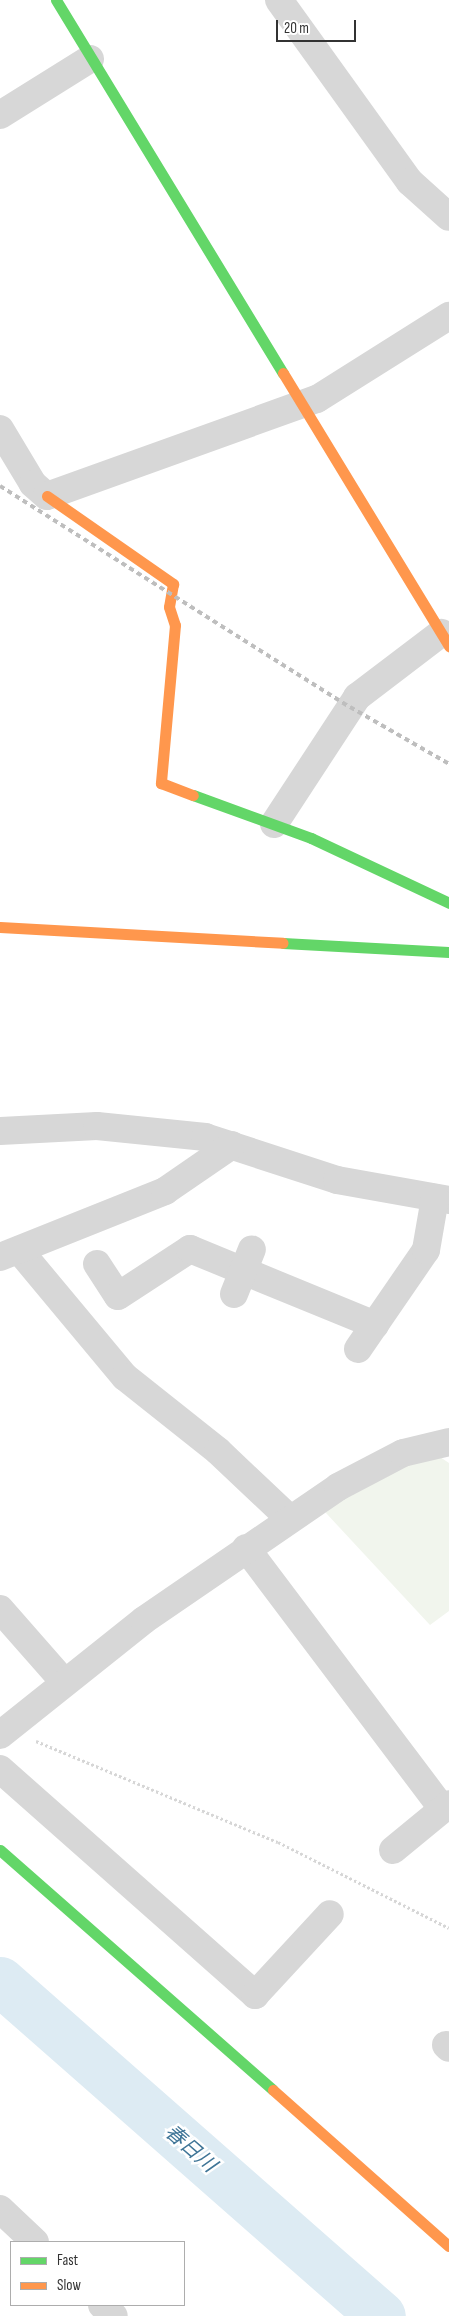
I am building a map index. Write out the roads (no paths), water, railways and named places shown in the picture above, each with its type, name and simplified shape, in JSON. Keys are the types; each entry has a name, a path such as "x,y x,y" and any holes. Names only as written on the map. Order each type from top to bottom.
{"street":[{"path":"56,0 90,59 446,638 357,698 274,824"},
{"path":"279,0 410,182 449,217"},
{"path":"0,115 90,59"},
{"path":"47,496 318,399 449,316"},
{"path":"0,429 33,484 47,496 173,584 169,607 175,625 161,783 274,824 449,903"},
{"path":"0,927 449,952"},
{"path":"0,1131 97,1126 206,1137 337,1180 442,1199 426,1250 358,1349"},
{"path":"232,1146 165,1191 10,1254 125,1377 218,1451 290,1519"},
{"path":"96,1264 118,1296 190,1249 375,1325"},
{"path":"4,1732 65,1683 246,1548 366,1469 404,1453 449,1442"},
{"path":"246,1548 446,1806 393,1850"},
{"path":"0,1608 65,1683"},
{"path":"0,1769 255,1994 330,1914"},
{"path":"0,1850 449,2246"},
{"path":"0,2209 34,2241"},
{"path":"103,2306 114,2316"}],"waterway":[{"name":"春日川","path":"0,1981 381,2316"}],"railway":[{"path":"0,486 350,707 449,764"}]}
